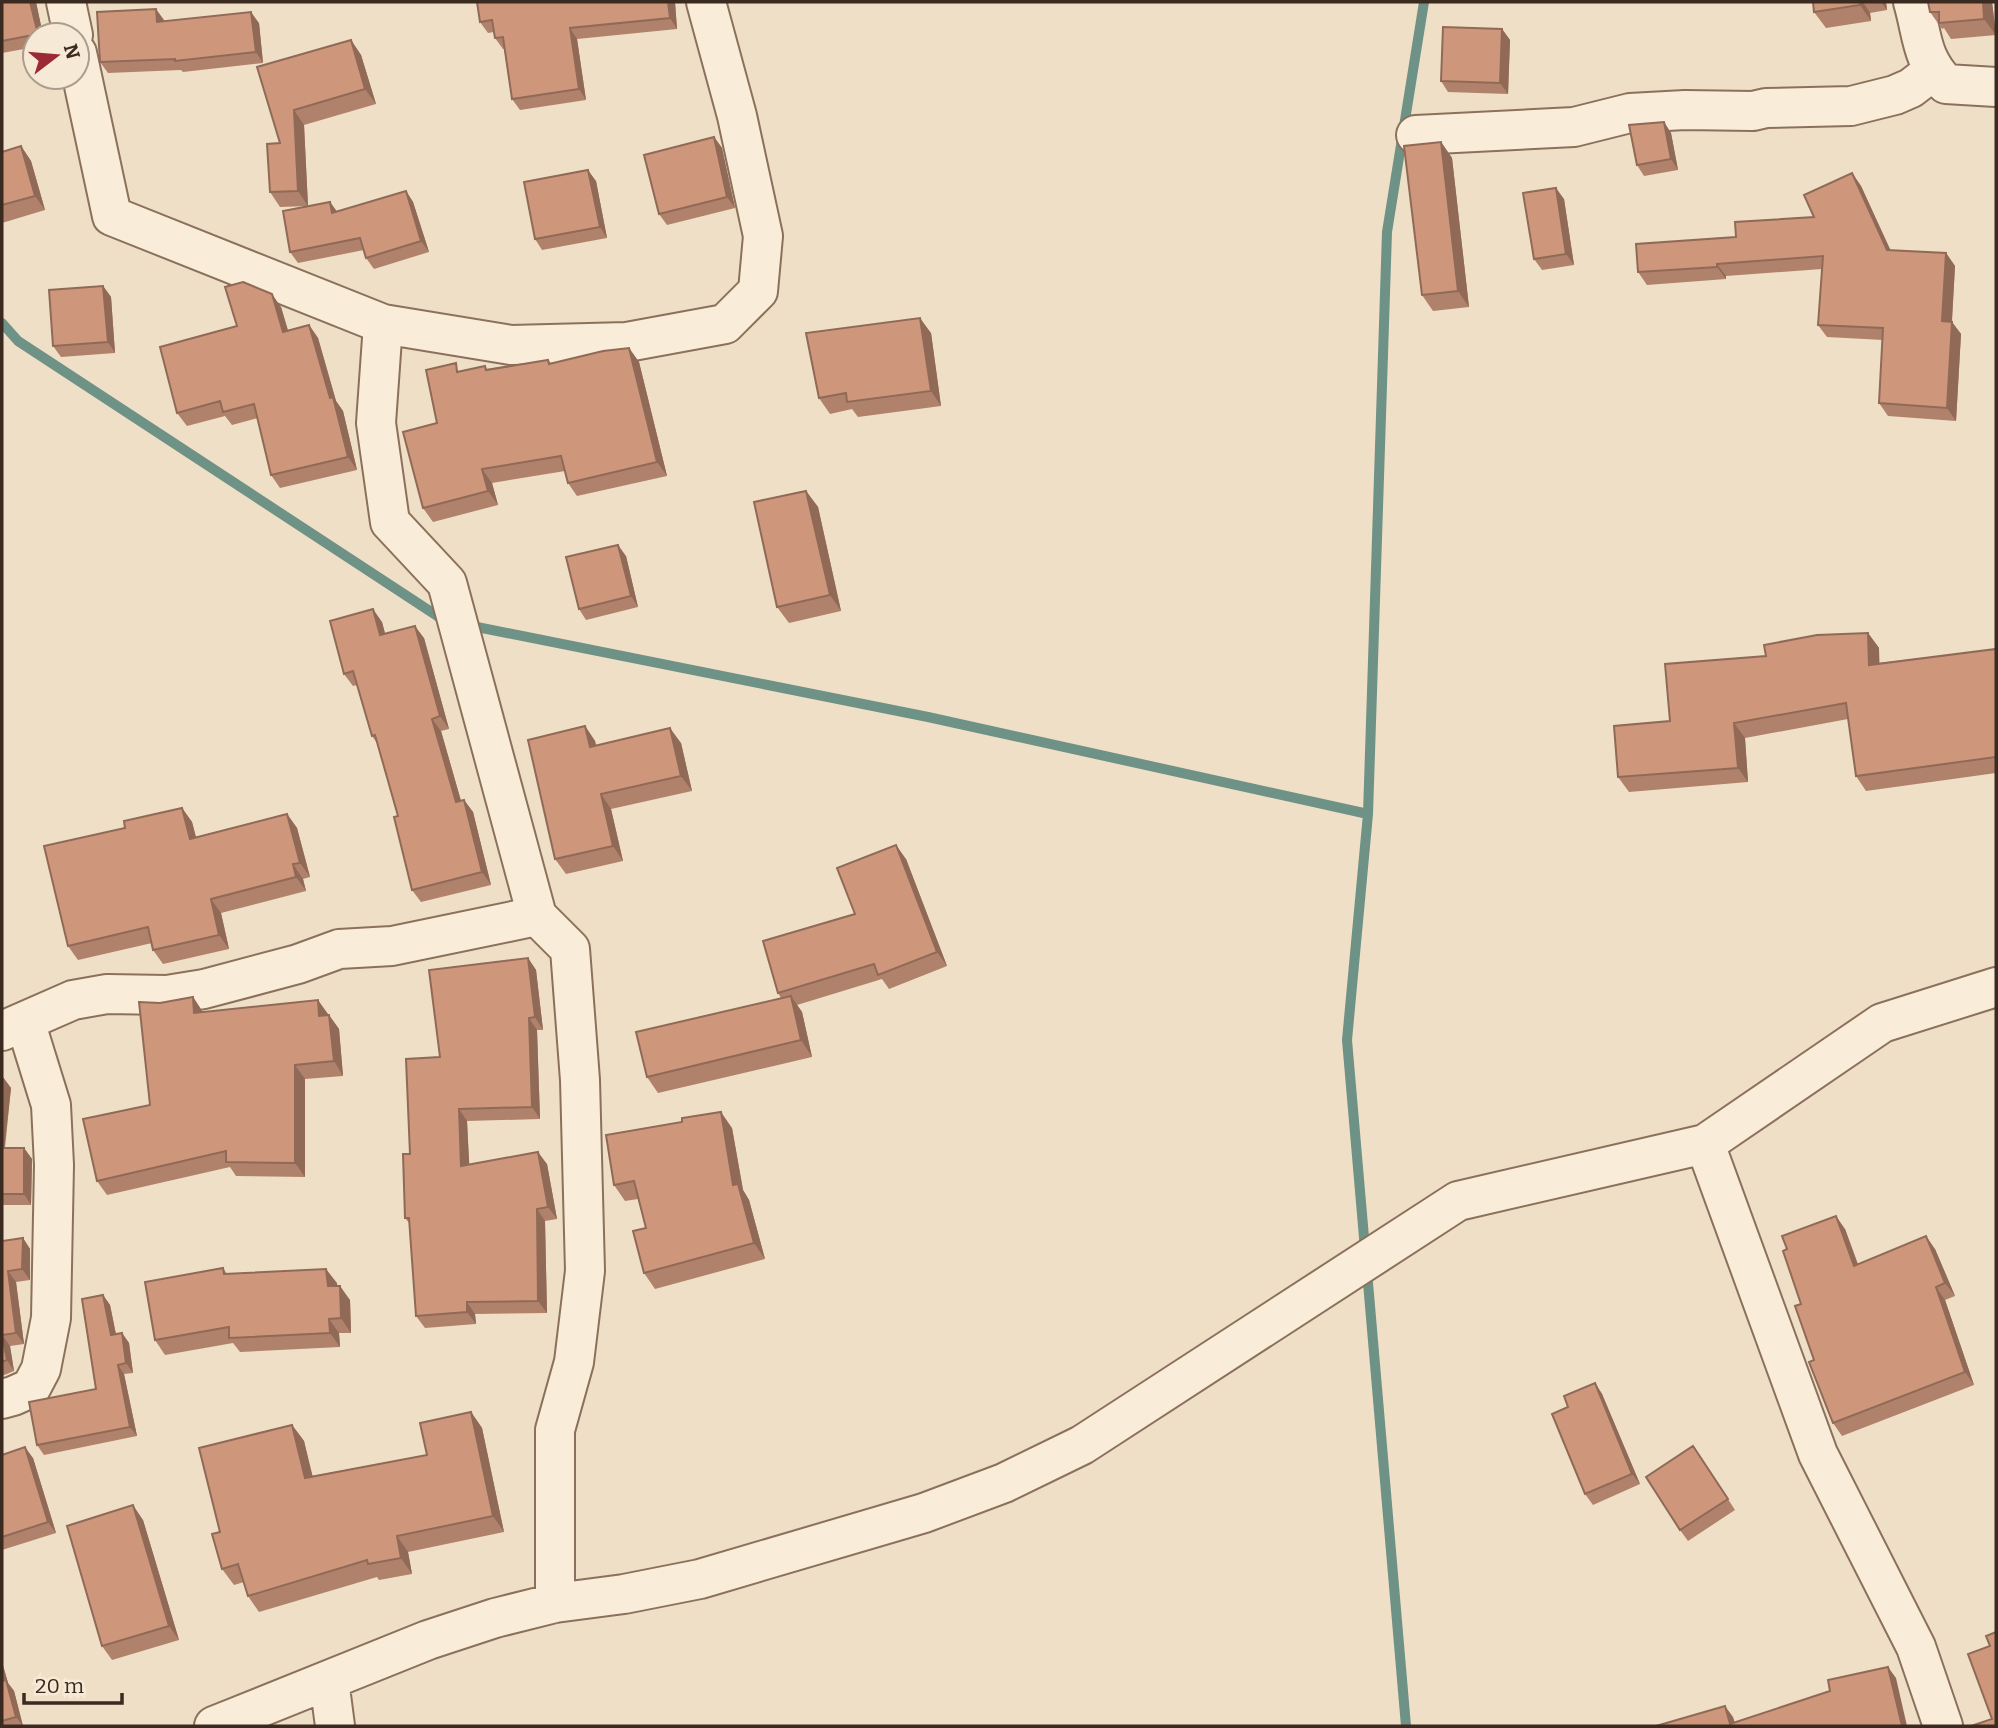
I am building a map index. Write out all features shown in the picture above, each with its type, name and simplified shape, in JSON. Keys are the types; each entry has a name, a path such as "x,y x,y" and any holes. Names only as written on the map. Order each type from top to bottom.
{"street":[{"path":"66,2 70,21"},
{"path":"85,91 112,216 383,324 511,345 628,342 725,324 758,291 763,236 737,116 706,2"},
{"path":"1913,2 1925,55 1933,71 1946,84 1996,87"},
{"path":"1416,135 1574,127 1630,113 1851,106 1911,88 1933,71"},
{"path":"383,324 376,423 390,522 447,583 537,916 570,949 580,1080 585,1271 574,1362 555,1430 555,1603"},
{"path":"2,1399 31,1388 41,1370 51,1318 54,1165 51,1105 13,1026 73,1000 107,994 167,995 204,989 299,964 339,949 393,946 537,916"},
{"path":"214,1726 428,1640 495,1618 555,1603 624,1594 700,1579 924,1513 1004,1483 1082,1445 1458,1202 1705,1144 1882,1023 1996,987"},
{"path":"1705,1144 1818,1454 1916,1647 1943,1726"},
{"path":"329,1680 335,1726"}],"building":[{"path":"2,2 30,2 35,21 21,21 21,37 2,41"},
{"path":"477,2 668,2 670,18 570,28 579,89 512,99 503,37 495,38 492,20 480,22"},
{"path":"1813,2 1860,2 1860,5 1814,12"},
{"path":"1928,2 1983,2 1984,19 1939,23 1939,12 1930,12"},
{"path":"156,9 157,22 251,12 256,52 175,61 100,62 97,12"},
{"path":"1443,27 1502,29 1500,83 1441,81"},
{"path":"351,40 365,89 294,110 298,191 270,192 267,144 280,143 257,67"},
{"path":"1664,122 1671,159 1637,165 1629,125"},
{"path":"714,137 727,197 659,214 644,155"},
{"path":"1441,142 1458,291 1422,295 1404,146"},
{"path":"21,146 35,196 2,205 2,152"},
{"path":"588,170 600,227 535,239 524,182"},
{"path":"1852,173 1887,250 1946,253 1942,321 1952,322 1947,408 1879,403 1883,328 1818,325 1823,256 1638,272 1636,244 1736,237 1735,222 1814,217 1804,195"},
{"path":"1556,188 1566,254 1534,259 1523,193"},
{"path":"406,191 421,241 366,258 360,238 290,252 283,211 330,202 332,213"},
{"path":"243,282 272,294 283,332 309,325 330,398 333,397 348,457 271,475 254,404 223,412 220,401 177,413 160,347 237,326 225,287"},
{"path":"103,286 108,342 53,346 49,290"},
{"path":"920,318 931,391 847,402 846,393 819,398 806,333"},
{"path":"629,348 657,462 568,483 561,456 482,469 488,491 423,508 403,432 437,423 426,370 456,363 457,372 485,366 486,370 548,360 549,364 603,351"},
{"path":"806,491 830,595 777,607 754,502"},
{"path":"618,545 631,596 579,609 566,557"},
{"path":"373,609 380,635 415,626 440,716 432,719 456,802 464,800 482,872 412,890 394,817 398,816 375,735 372,736 353,671 344,674 330,621"},
{"path":"1868,633 1869,665 1996,649 1996,757 1856,776 1846,703 1734,723 1738,768 1618,777 1614,726 1670,721 1665,664 1766,656 1764,645 1817,635"},
{"path":"585,726 590,747 670,728 681,776 601,794 613,846 555,859 528,740"},
{"path":"182,808 190,839 287,814 300,863 293,864 296,877 211,899 219,935 153,950 148,927 68,946 44,846 125,828 124,821"},
{"path":"896,845 937,952 878,975 874,964 778,993 763,941 855,914 837,868"},
{"path":"528,958 535,1017 529,1018 532,1107 459,1109 461,1166 538,1152 548,1207 537,1209 538,1301 467,1302 467,1312 416,1316 409,1218 405,1218 403,1154 410,1154 406,1059 440,1057 429,970"},
{"path":"791,996 801,1040 647,1077 636,1032"},
{"path":"193,997 194,1013 318,1000 319,1016 329,1015 334,1061 295,1065 295,1163 226,1162 226,1151 97,1181 83,1119 150,1105 139,1002 160,1003"},
{"path":"721,1112 733,1185 738,1184 754,1243 644,1273 633,1231 646,1228 634,1181 614,1185 606,1135 682,1122 682,1118"},
{"path":"2,1148 24,1148 24,1194 2,1194"},
{"path":"1836,1216 1854,1266 1926,1236 1945,1283 1936,1287 1965,1372 1833,1423 1809,1362 1814,1360 1795,1306 1801,1304 1783,1251 1787,1249 1782,1236"},
{"path":"23,1238 22,1269 8,1271 16,1333 2,1335 2,1241"},
{"path":"223,1268 224,1274 326,1269 328,1286 340,1286 341,1318 329,1319 330,1333 229,1338 229,1327 155,1340 145,1282"},
{"path":"103,1295 111,1335 122,1333 126,1363 118,1365 130,1427 37,1445 29,1402 96,1389 82,1299"},
{"path":"2,1335 7,1360 2,1362"},
{"path":"1595,1383 1632,1474 1585,1494 1552,1414 1568,1407 1564,1396"},
{"path":"471,1412 493,1516 397,1536 401,1558 368,1564 367,1560 248,1596 238,1564 222,1569 212,1534 220,1532 199,1448 292,1425 305,1478 427,1455 420,1423"},
{"path":"1693,1446 1728,1499 1680,1530 1646,1477"},
{"path":"25,1447 48,1522 2,1537 2,1455"},
{"path":"133,1505 169,1626 102,1646 67,1526"},
{"path":"1996,1632 1996,1726 1971,1726 1992,1719 1968,1654 1990,1646 1986,1636"},
{"path":"1888,1667 1902,1726 1656,1726 1725,1706 1730,1724 1830,1691 1828,1680"},
{"path":"2,1677 3,1681 6,1680 16,1717 2,1721"}],"waterway":[{"path":"1365,1249 1347,1040 1368,814 1387,232 1424,2"},
{"path":"2,323 18,341 445,621"},
{"path":"467,625 928,717 1368,814"},
{"path":"1367,1271 1406,1726"}]}
